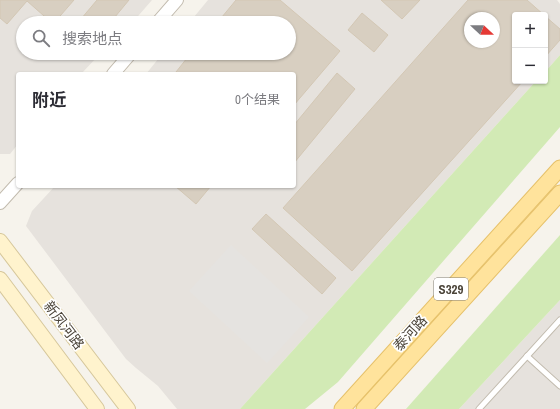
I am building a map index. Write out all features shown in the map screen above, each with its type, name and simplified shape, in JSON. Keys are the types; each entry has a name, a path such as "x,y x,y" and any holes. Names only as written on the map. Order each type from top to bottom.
{"main road":[{"name":"泰河路","path":"342,409 560,168"},
{"name":"泰河路","path":"364,409 560,193"},
{"name":"新凤河路","path":"0,240 128,409"},
{"name":"新凤河路","path":"0,279 97,409"}],"street":[{"path":"163,16 177,0"},
{"path":"115,72 125,60"},
{"path":"0,204 16,185"}],"lane":[{"path":"479,409 560,320"},
{"path":"527,356 560,386"}],"shaded area":[{"path":"0,0 152,0 138,16 16,16 16,60 94,60 83,72 16,72 16,146 10,154 0,154"},
{"path":"208,0 557,0 560,4 560,55 548,69 548,12 512,12 512,84 533,84 240,409 177,409 158,386 126,359 26,226 32,211 53,188 296,188 296,72 148,72 157,60 296,60 296,16 195,16"},
{"path":"231,245 309,317 267,363 189,291"},
{"path":"560,300 560,409 459,409"}],"green space":[{"path":"560,55 560,127 338,382 305,409 240,409 533,84 548,84 548,69"},
{"path":"560,235 560,300 459,409 406,409"}],"building":[{"path":"0,0 74,0 60,16 44,16 27,1 7,24 0,18"},
{"path":"97,0 129,0 116,16 84,16"},
{"path":"236,0 280,0 340,51 296,103 296,72 176,72 185,60 296,60 296,16 223,16"},
{"path":"381,0 420,0 402,19"},
{"path":"468,0 527,0 541,12 512,12 512,84 520,84 352,271 283,208"},
{"path":"362,13 388,35 374,52 348,30"},
{"path":"548,19 560,29 560,40 548,54"},
{"path":"337,73 355,89 296,161 296,123"},
{"path":"177,188 209,188 196,204"},
{"path":"266,214 336,278 322,294 252,229"}]}
